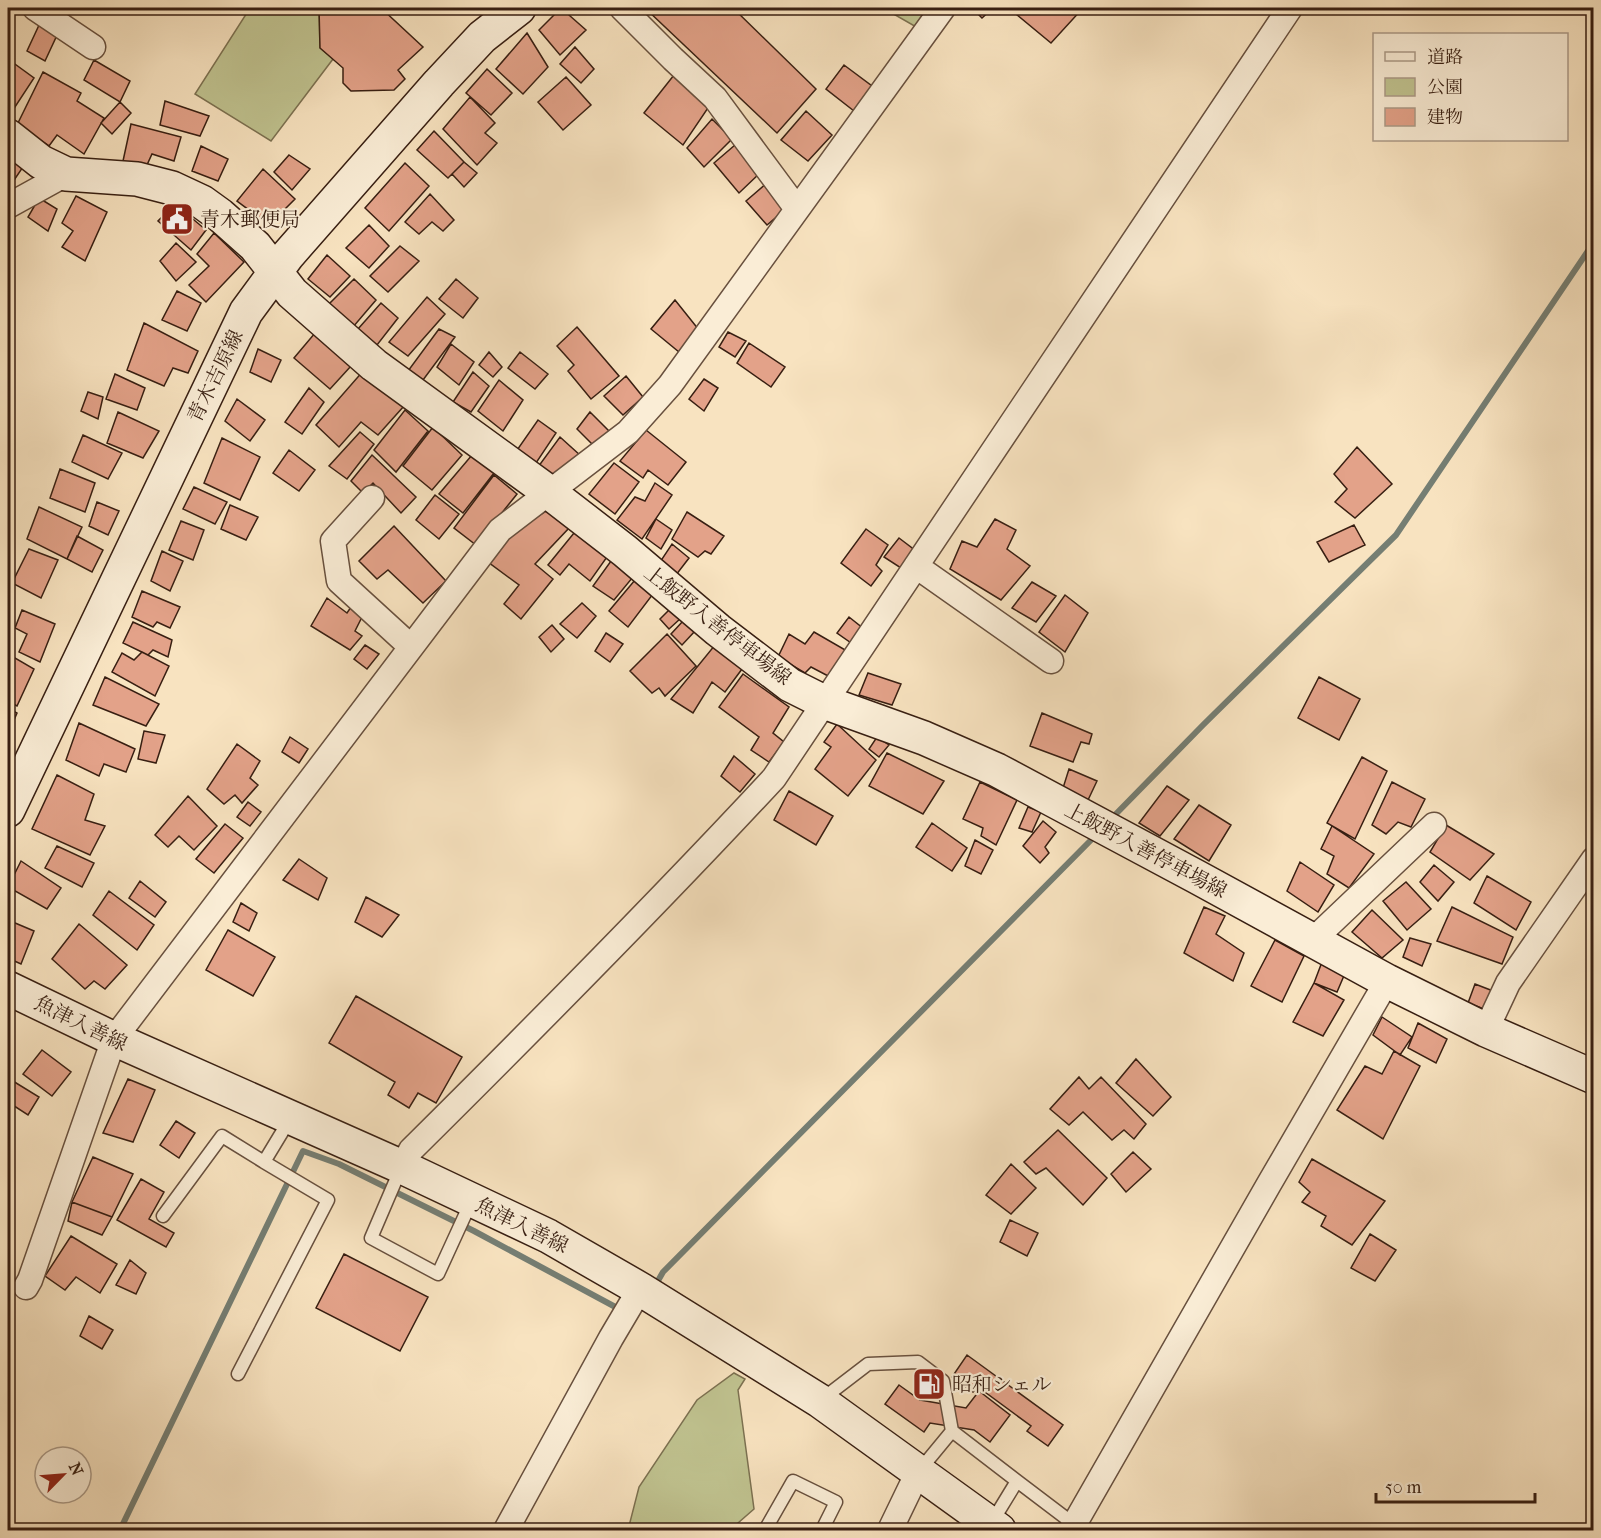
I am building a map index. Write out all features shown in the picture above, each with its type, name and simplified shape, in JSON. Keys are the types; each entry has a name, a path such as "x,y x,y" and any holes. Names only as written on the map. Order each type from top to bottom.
{"main road":[{"name":"青木吉原線","path":"8,810 246,312 288,255 439,83 482,37 519,8"},
{"name":"上飯野入善停車場線","path":"8,136 41,162 66,174 137,179 172,188 202,202 255,246 292,294 374,365 550,493 625,551 718,630 790,685 824,702 924,738 997,770 1387,981 1486,1030 1593,1077"},
{"name":"魚津入善線","path":"8,987 114,1039 402,1167 548,1236 640,1289 820,1401 995,1528"}],"street":[{"path":"35,8 93,47"},
{"path":"622,8 715,98 797,209"},
{"path":"26,1287 114,1039 500,530 628,432 670,385 943,8"},
{"path":"402,1167 411,1150 513,1049 774,778 1290,8"},
{"path":"8,206 66,174"},
{"path":"372,498 333,541 339,581 410,646"},
{"path":"916,566 1051,661"},
{"path":"1313,940 1434,825"},
{"path":"1486,1030 1508,983 1593,859"},
{"path":"1073,1528 1387,981"},
{"path":"506,1530 610,1338 640,1289"},
{"path":"890,1530 918,1472"}],"lane":[{"path":"264,1162 290,1118"},
{"path":"163,1216 222,1136 328,1200 238,1374"},
{"path":"402,1167 370,1238 438,1274 472,1200"},
{"path":"820,1401 868,1364 918,1362 944,1381 952,1431 1073,1528"},
{"path":"918,1472 952,1431"},
{"path":"765,1530 793,1481 836,1502 822,1530"},
{"path":"995,1528 1017,1481"}],"green space":[{"path":"250,8 319,8 320,48 333,59 271,141 195,94"},
{"path":"883,8 934,8 918,28"},
{"path":"734,1373 745,1379 738,1390 754,1509 730,1530 628,1530 639,1487 697,1400"}],"building":[{"path":"319,8 381,8 423,47 398,70 405,79 394,90 351,91 343,83 343,68 320,48"},
{"path":"561,8 586,30 560,55 539,30"},
{"path":"645,8 706,8 711,13 716,8 733,8 816,89 777,133"},
{"path":"974,8 993,8 982,18"},
{"path":"1021,8 1083,8 1051,43 1016,14"},
{"path":"40,23 58,33 45,61 27,51"},
{"path":"527,33 548,67 523,94 496,69"},
{"path":"575,47 594,69 581,83 560,64"},
{"path":"8,59 34,78 13,110 8,107"},
{"path":"94,60 130,81 120,102 84,80"},
{"path":"844,65 872,86 854,111 826,89"},
{"path":"487,69 512,93 491,115 466,93"},
{"path":"43,72 81,93 77,101 104,118 84,154 57,135 49,146 17,125"},
{"path":"674,75 712,102 683,145 644,113"},
{"path":"566,77 591,105 563,130 538,102"},
{"path":"470,97 495,123 485,133 497,143 477,165 443,129"},
{"path":"165,101 209,116 200,136 160,125"},
{"path":"120,102 131,113 112,134 101,123"},
{"path":"806,111 832,135 808,161 781,140"},
{"path":"712,119 732,139 704,167 687,148"},
{"path":"131,124 181,137 174,161 152,154 146,167 123,161"},
{"path":"434,131 464,162 448,178 417,150"},
{"path":"735,145 761,172 739,193 714,163"},
{"path":"201,146 228,159 218,181 192,171"},
{"path":"8,154 23,167 8,189"},
{"path":"289,155 310,169 292,190 274,172"},
{"path":"464,162 477,173 464,187 452,174"},
{"path":"405,163 429,186 389,231 365,208"},
{"path":"263,169 295,199 269,225 237,201"},
{"path":"768,182 787,208 767,225 746,201"},
{"path":"430,194 454,220 443,231 432,222 419,234 405,222"},
{"path":"76,196 107,212 85,261 62,247 73,231 62,223"},
{"path":"39,198 57,209 48,231 28,217"},
{"path":"175,204 206,230 191,250 158,221"},
{"path":"369,225 389,246 369,268 346,248"},
{"path":"214,233 244,262 206,302 189,285 209,266 197,254"},
{"path":"176,243 196,262 176,281 160,261"},
{"path":"400,246 419,261 388,292 370,276"},
{"path":"327,255 350,276 330,297 308,279"},
{"path":"354,279 376,300 353,327 328,305"},
{"path":"456,279 478,298 463,318 439,299"},
{"path":"177,291 201,303 187,331 162,320"},
{"path":"427,297 445,314 408,356 389,342"},
{"path":"675,300 699,330 679,352 651,329"},
{"path":"381,303 398,318 377,345 358,329"},
{"path":"144,323 198,351 188,373 173,368 164,386 127,370"},
{"path":"577,327 619,376 591,399 568,371 574,365 557,346"},
{"path":"439,329 455,337 423,380 408,371"},
{"path":"728,332 746,341 735,357 719,347"},
{"path":"315,333 351,366 330,389 294,358"},
{"path":"749,343 785,367 771,387 737,363"},
{"path":"451,344 474,362 459,385 437,367"},
{"path":"258,349 281,360 271,382 250,372"},
{"path":"489,352 502,367 493,377 479,365"},
{"path":"520,352 548,374 535,389 508,368"},
{"path":"364,370 404,406 378,435 361,422 339,447 316,425"},
{"path":"473,372 489,386 471,412 453,402"},
{"path":"115,374 145,388 137,410 106,399"},
{"path":"626,376 643,397 623,415 604,396"},
{"path":"704,379 718,388 704,411 689,399"},
{"path":"499,380 523,400 503,431 478,411"},
{"path":"309,388 324,402 302,434 285,422"},
{"path":"88,392 103,397 98,419 81,411"},
{"path":"237,399 265,420 250,441 225,421"},
{"path":"405,410 428,431 396,472 374,450"},
{"path":"118,412 159,431 143,458 107,443"},
{"path":"590,412 611,433 596,448 577,429"},
{"path":"538,420 556,433 534,466 515,453"},
{"path":"433,427 462,455 432,490 403,466"},
{"path":"646,430 686,462 668,485 648,470 643,478 620,461"},
{"path":"360,432 374,444 347,479 329,466"},
{"path":"83,435 122,453 108,479 72,462"},
{"path":"560,437 581,456 558,479 538,467"},
{"path":"222,438 260,457 240,500 204,483"},
{"path":"1357,447 1392,484 1355,518 1335,502 1347,489 1334,474"},
{"path":"289,450 315,470 299,491 273,473"},
{"path":"372,455 416,497 401,513 373,483 363,493 351,481"},
{"path":"472,455 494,473 463,513 439,494"},
{"path":"614,463 639,482 615,514 589,494"},
{"path":"60,469 95,483 85,512 50,498"},
{"path":"494,475 517,494 476,545 454,528"},
{"path":"655,483 672,495 642,539 617,520 635,497 645,501"},
{"path":"194,487 227,502 215,524 183,509"},
{"path":"435,495 459,514 439,539 416,520"},
{"path":"97,502 119,511 108,535 89,526"},
{"path":"230,505 258,517 246,540 221,529"},
{"path":"39,507 82,527 67,559 27,539"},
{"path":"546,511 569,528 535,564 553,579 521,619 504,604 519,585 488,562 511,533"},
{"path":"687,512 724,536 711,554 705,551 698,557 672,539"},
{"path":"656,519 672,530 661,549 646,538"},
{"path":"995,519 1016,530 1007,549 1030,566 1001,600 950,569 962,541 977,547"},
{"path":"181,521 204,530 193,560 169,550"},
{"path":"1354,525 1365,545 1329,562 1317,542"},
{"path":"394,526 446,581 423,603 388,570 377,579 359,561"},
{"path":"866,529 888,545 876,565 882,571 871,586 841,563"},
{"path":"574,533 607,557 590,581 569,564 560,575 548,565"},
{"path":"77,536 103,550 92,572 67,559"},
{"path":"899,538 916,551 904,570 884,557"},
{"path":"672,544 689,558 676,575 660,562"},
{"path":"29,549 58,560 41,598 12,583"},
{"path":"162,551 183,561 170,591 151,581"},
{"path":"611,561 633,577 614,600 593,586"},
{"path":"635,580 653,594 628,627 609,611"},
{"path":"1032,582 1056,596 1036,622 1012,608"},
{"path":"142,591 180,607 170,628 157,622 153,627 132,617"},
{"path":"1065,595 1088,613 1065,652 1039,632"},
{"path":"327,598 347,613 351,607 363,615 355,631 362,636 350,650 311,626"},
{"path":"582,603 596,616 577,638 560,624"},
{"path":"671,608 681,618 669,629 660,619"},
{"path":"22,610 55,624 40,662 19,652 27,634 15,628"},
{"path":"849,617 864,629 854,645 837,633"},
{"path":"683,621 695,631 682,645 671,634"},
{"path":"133,622 172,640 168,657 153,650 148,655 123,643"},
{"path":"552,625 564,639 551,652 539,637"},
{"path":"814,632 847,651 830,677 811,667 805,673 778,657 789,634 805,644"},
{"path":"606,633 623,644 610,662 595,651"},
{"path":"667,634 696,666 665,696 659,688 652,693 630,671"},
{"path":"365,645 379,654 367,669 354,659"},
{"path":"715,645 742,669 725,692 712,682 693,713 671,699"},
{"path":"142,652 169,666 155,696 112,672 122,653 134,660"},
{"path":"8,654 34,669 17,706 8,701"},
{"path":"868,673 901,684 892,705 859,695"},
{"path":"743,674 789,707 773,733 784,742 769,762 751,750 759,737 719,707"},
{"path":"105,677 159,704 146,726 93,705"},
{"path":"1319,677 1360,699 1339,740 1298,718"},
{"path":"8,708 17,713 8,734"},
{"path":"1042,713 1092,734 1089,744 1081,742 1073,762 1030,746"},
{"path":"79,723 135,749 126,772 104,764 99,776 66,760"},
{"path":"837,724 876,760 848,796 815,769 831,747 824,742"},
{"path":"144,731 165,735 156,763 138,759"},
{"path":"290,737 308,749 299,763 282,752"},
{"path":"877,737 889,745 879,757 869,749"},
{"path":"237,744 260,761 250,778 258,785 242,803 235,795 224,804 207,789"},
{"path":"887,753 944,781 923,814 869,786"},
{"path":"734,756 755,774 740,792 721,776"},
{"path":"1362,757 1387,771 1355,839 1327,823"},
{"path":"1069,769 1097,781 1088,800 1063,788"},
{"path":"57,775 94,794 85,820 105,826 90,855 32,829"},
{"path":"980,782 1017,800 996,845 981,836 983,828 963,819"},
{"path":"1392,782 1425,799 1411,827 1398,822 1386,834 1372,825"},
{"path":"1167,786 1189,800 1160,836 1139,823"},
{"path":"789,791 833,816 816,845 774,820"},
{"path":"188,796 217,826 194,850 179,836 168,847 155,835"},
{"path":"248,802 261,812 250,826 237,817"},
{"path":"1199,805 1231,825 1209,861 1174,839"},
{"path":"1028,807 1041,812 1032,832 1019,828"},
{"path":"1043,821 1056,832 1045,847 1049,853 1040,863 1023,846"},
{"path":"932,823 967,848 952,871 916,847"},
{"path":"225,824 243,838 214,873 196,859"},
{"path":"1446,825 1494,854 1470,880 1430,852"},
{"path":"1332,826 1374,854 1349,888 1327,874 1334,856 1321,849"},
{"path":"975,840 993,850 981,874 965,866"},
{"path":"57,846 94,863 82,887 45,868"},
{"path":"299,859 327,878 318,900 283,880"},
{"path":"21,861 61,888 47,909 8,887"},
{"path":"1300,862 1334,885 1318,912 1287,891"},
{"path":"1434,865 1454,882 1438,901 1420,882"},
{"path":"1487,876 1531,902 1516,930 1474,903"},
{"path":"140,881 166,902 155,917 129,898"},
{"path":"1406,882 1431,909 1407,930 1383,901"},
{"path":"109,891 154,925 137,950 93,915"},
{"path":"366,897 399,915 382,937 355,922"},
{"path":"241,903 257,913 249,931 233,922"},
{"path":"1204,907 1225,916 1216,934 1244,953 1233,981 1184,953"},
{"path":"1452,907 1513,937 1502,964 1437,941"},
{"path":"1372,910 1403,940 1382,958 1352,932"},
{"path":"8,920 34,931 21,964 10,959 13,948 8,946"},
{"path":"79,924 127,965 105,989 94,981 85,989 52,959"},
{"path":"228,930 275,957 253,996 206,970"},
{"path":"1410,938 1431,944 1422,966 1403,957"},
{"path":"1275,940 1304,956 1282,1002 1251,986"},
{"path":"1322,962 1346,971 1337,992 1314,983"},
{"path":"1314,983 1344,1000 1323,1036 1293,1022"},
{"path":"1475,984 1493,991 1484,1009 1468,1003"},
{"path":"356,996 462,1057 436,1103 418,1093 409,1108 388,1095 395,1082 329,1043"},
{"path":"1382,1017 1412,1037 1400,1055 1373,1035"},
{"path":"1418,1023 1447,1039 1436,1063 1408,1048"},
{"path":"42,1050 71,1072 52,1096 23,1074"},
{"path":"1394,1051 1420,1066 1383,1139 1337,1110 1365,1066 1382,1074"},
{"path":"1136,1059 1171,1097 1153,1116 1116,1083"},
{"path":"1079,1077 1089,1089 1101,1077 1146,1124 1134,1139 1124,1130 1112,1140 1083,1112 1069,1125 1050,1109"},
{"path":"8,1078 39,1097 28,1115 8,1102"},
{"path":"128,1079 155,1090 133,1142 103,1133"},
{"path":"176,1121 195,1133 179,1158 160,1145"},
{"path":"1058,1130 1107,1178 1083,1205 1046,1168 1036,1174 1024,1162"},
{"path":"1133,1152 1151,1169 1126,1192 1111,1174"},
{"path":"93,1157 133,1174 112,1217 72,1202"},
{"path":"1312,1159 1385,1201 1352,1245 1321,1226 1326,1216 1302,1202 1310,1192 1299,1182"},
{"path":"1011,1164 1036,1188 1011,1214 986,1195"},
{"path":"141,1179 164,1192 149,1219 174,1233 166,1247 117,1220"},
{"path":"72,1202 112,1217 102,1235 68,1221"},
{"path":"1010,1220 1038,1233 1027,1256 1000,1242"},
{"path":"1370,1234 1396,1250 1375,1281 1351,1268"},
{"path":"71,1236 117,1264 100,1293 76,1277 65,1290 45,1276"},
{"path":"344,1254 428,1297 400,1351 316,1308"},
{"path":"130,1260 146,1273 136,1294 116,1285"},
{"path":"89,1316 113,1330 102,1349 80,1336"},
{"path":"967,1355 1063,1425 1048,1446 1027,1431 1031,1426 978,1387 973,1392 952,1377"},
{"path":"899,1385 920,1400 966,1408 979,1391 1010,1415 990,1442 974,1430 930,1423 924,1432 885,1404"}],"waterway":[{"path":"1111,819 1396,535 1594,242"},
{"path":"655,1286 663,1272 1096,835"},
{"path":"120,1530 303,1151 339,1164 474,1231 621,1310"}],"place":[{"name":"青木郵便局","path":"177,219"},
{"name":"昭和シェル","path":"929,1384"}]}
